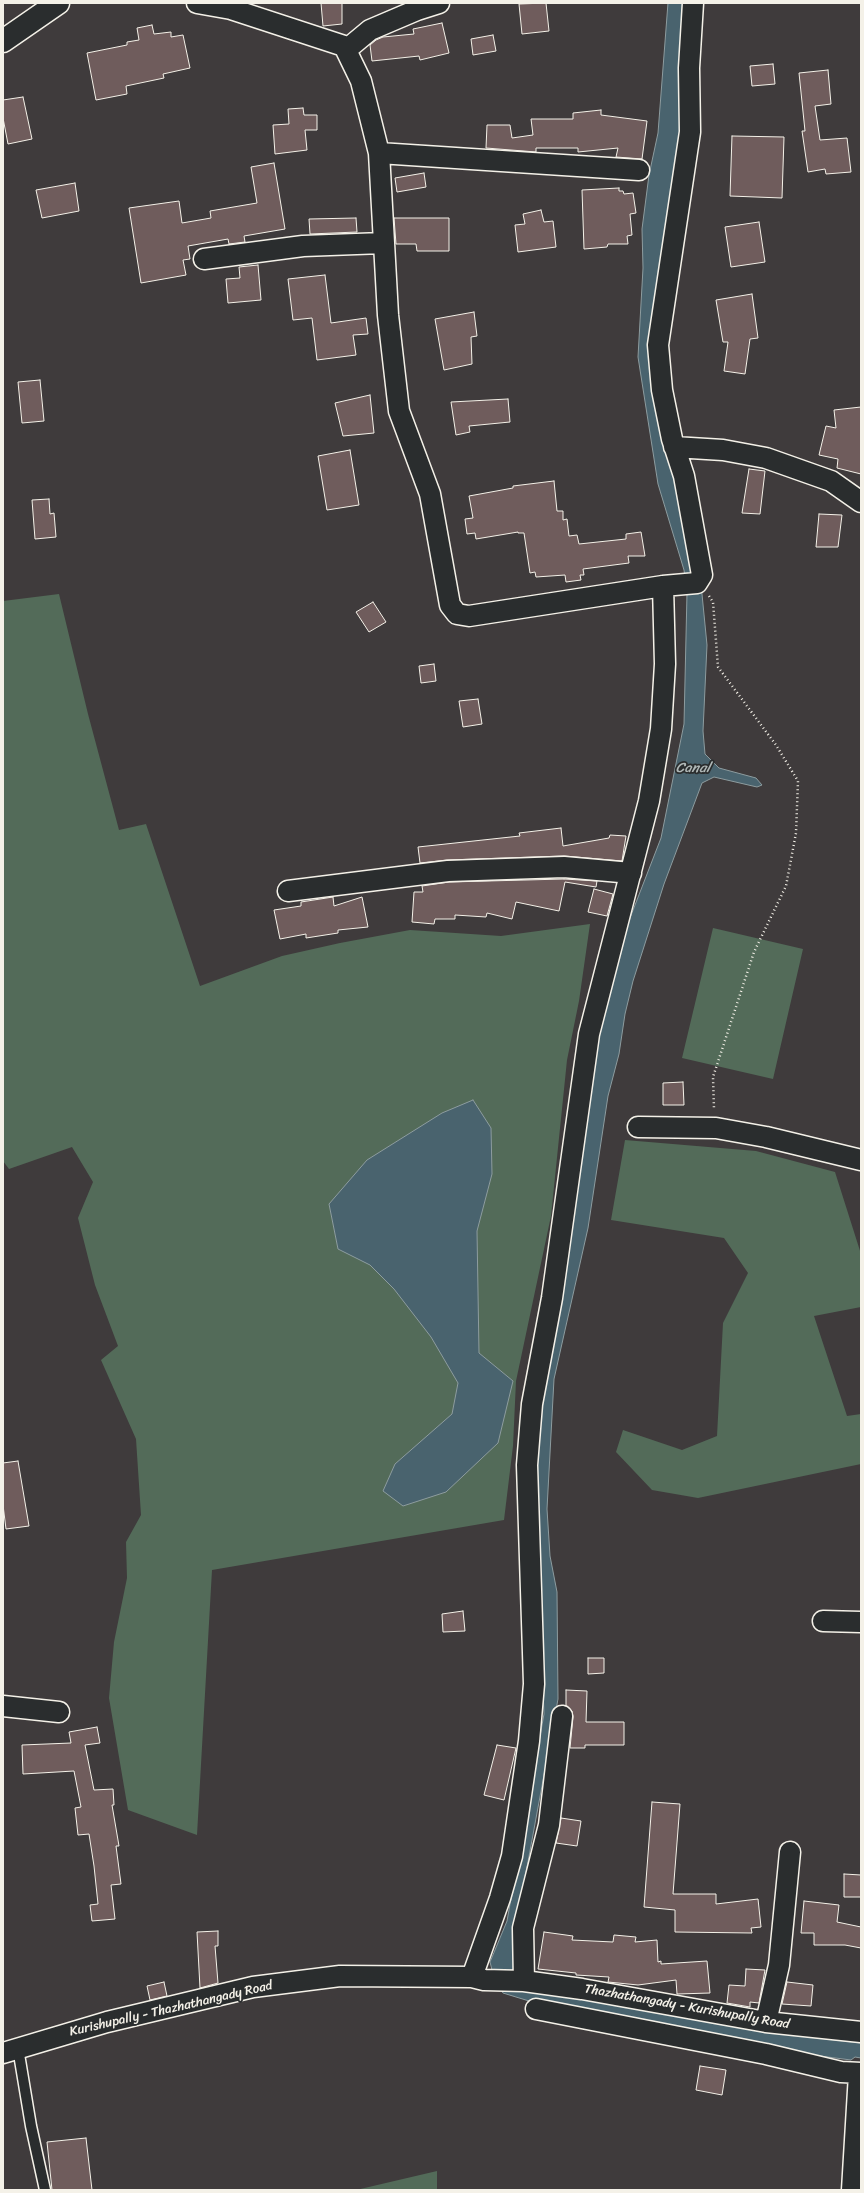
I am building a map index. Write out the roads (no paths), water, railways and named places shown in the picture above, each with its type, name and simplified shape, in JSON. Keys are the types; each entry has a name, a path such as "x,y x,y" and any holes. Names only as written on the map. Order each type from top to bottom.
{"main road":[{"path":"3,41 58,3"}],"street":[{"path":"197,3 231,9 344,46 361,81 379,153 388,315 399,411 430,494 450,605 458,614 469,616 698,581 702,575 684,476 674,447 662,390 658,345 690,132 689,68 693,3"},
{"path":"346,50 370,30 417,10 439,3"},
{"path":"379,153 639,170"},
{"path":"204,259 303,246 383,243"},
{"path":"674,447 723,450 766,458 831,481 861,502"},
{"path":"478,1978 512,1856 529,1742 534,1684 527,1465 532,1404 552,1298 589,1034 649,801 661,728 670,585"},
{"path":"288,891 448,871 564,867 631,873"},
{"path":"638,1128 716,1128 766,1137 861,1160"},
{"path":"823,1621 861,1622"},
{"path":"3,1706 59,1712"},
{"path":"518,1980 524,1928 549,1825 562,1716"},
{"path":"766,2022 779,1965 790,1852"},
{"name":"Kurishupally - Thazhathangady Road","path":"11,2051 107,2022 253,1987 340,1976 518,1980"},
{"name":"Thazhathangady - Kurishupally Road","path":"518,1980 582,1988 766,2022 861,2032"},
{"path":"536,2009 766,2054 841,2072 860,2073 852,2190"}],"lane":[{"path":"11,2051 31,2126 45,2190"}],"water":[{"name":"Canal","path":"668,3 690,3 687,111 655,332 701,584 707,645 703,731 705,754 719,768 756,778 762,785 757,787 714,777 702,783 664,884 633,981 625,1014 619,1054 608,1096 588,1228 554,1379 547,1509 550,1556 557,1592 558,1699 513,1943 514,1960 521,1980 775,2033 861,2043 861,2058 855,2057 851,2060 789,2052 542,2005 503,1993 495,1982 490,1962 507,1921 544,1714 534,1480 537,1424 591,1064 623,936 661,838 684,724 687,593 684,570 658,484 638,357 643,268 642,229 649,175 658,133"},
{"path":"473,1100 491,1128 492,1174 477,1231 479,1353 513,1381 498,1443 446,1492 403,1506 383,1491 395,1464 452,1414 458,1383 431,1337 394,1289 370,1265 338,1249 329,1204 367,1160 442,1113"}]}
